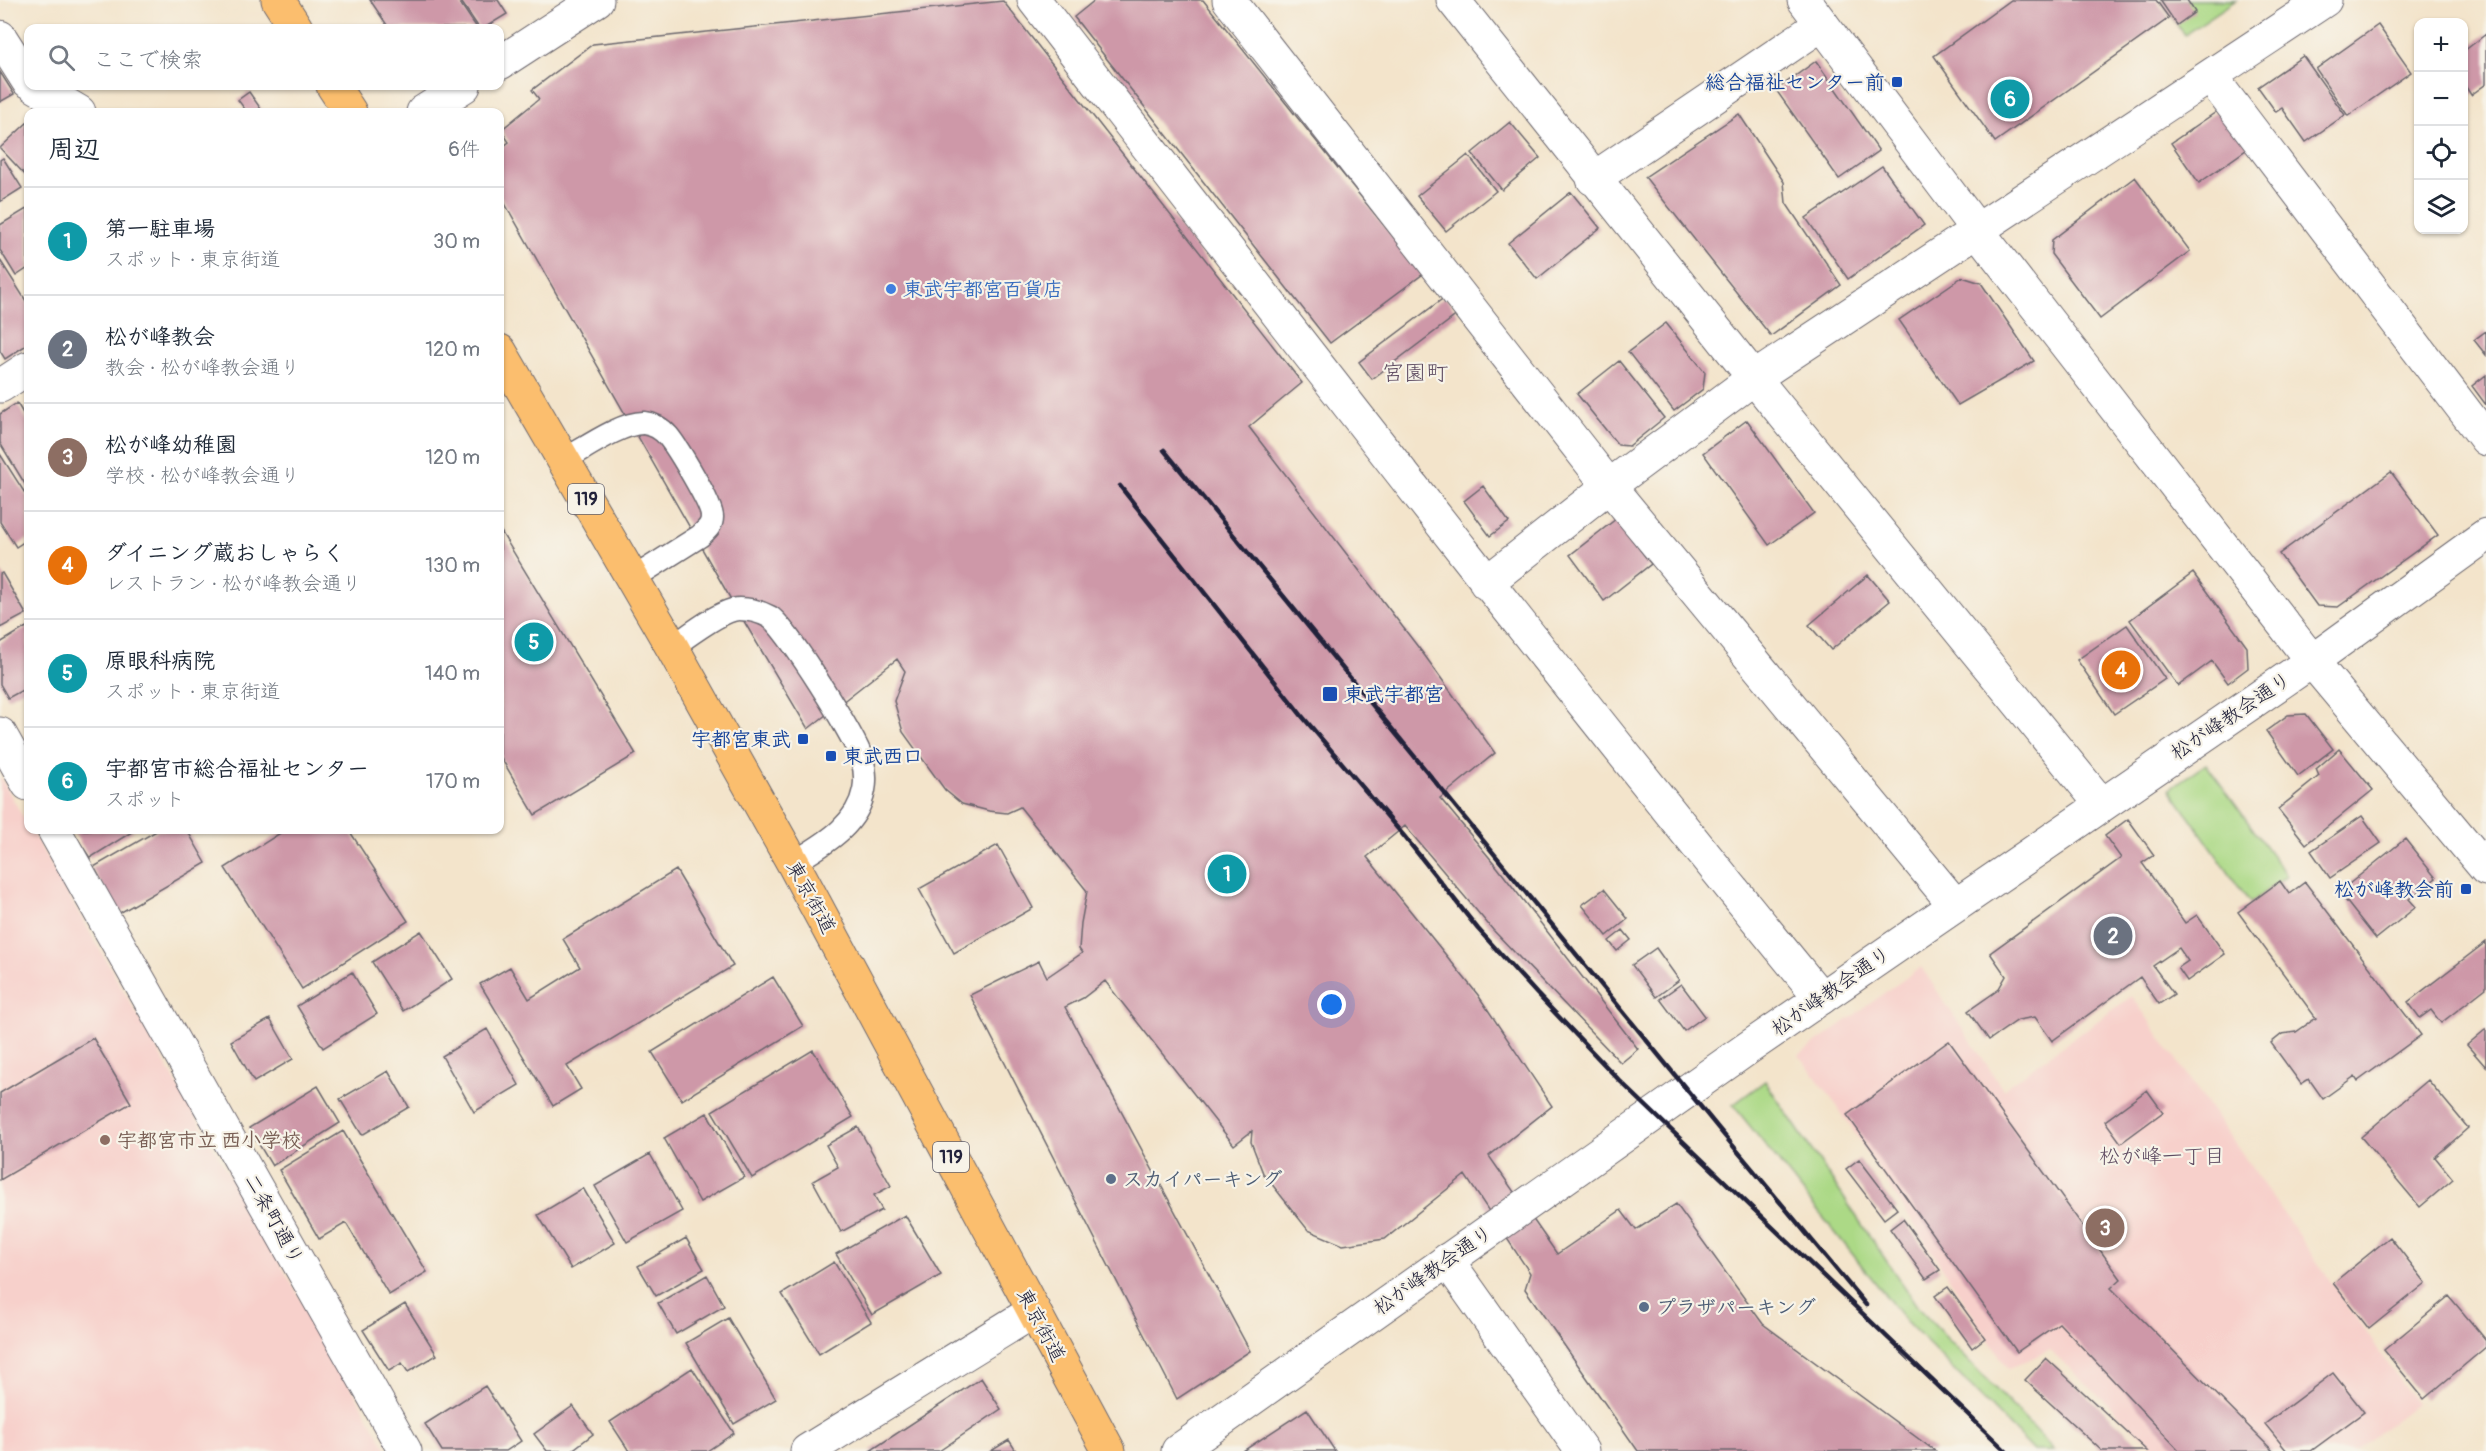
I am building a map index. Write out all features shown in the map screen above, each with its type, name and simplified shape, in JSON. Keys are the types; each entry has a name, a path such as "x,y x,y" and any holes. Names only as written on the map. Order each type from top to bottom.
{"highway":[{"path":"278,0 293,24"},
{"path":"336,90 347,108"},
{"name":"東京街道","path":"504,358 672,647 793,863 1109,1451"}],"street":[{"path":"504,60 597,0"},
{"path":"1034,0 1486,583 1821,998"},
{"path":"1229,0 1610,486 1955,905"},
{"path":"1452,0 1593,179 2101,804"},
{"path":"1486,583 1754,378 2325,0"},
{"path":"1593,179 1813,12 1977,230 2313,661 2486,869"},
{"path":"0,37 24,75"},
{"path":"2211,77 2486,439"},
{"path":"42,90 72,108"},
{"path":"429,108 458,90"},
{"path":"0,386 24,371"},
{"name":"松が峰教会通り","path":"1178,1451 1821,998 2101,804 2313,661 2486,535"},
{"path":"0,734 24,777"},
{"name":"二条町通り","path":"56,834 405,1451"},
{"path":"1448,1260 1582,1451"},
{"path":"807,1451 1034,1311"}],"lane":[{"path":"564,460 618,429 641,423 656,425 668,436 710,505 712,518 710,527 700,536 632,579"},
{"path":"672,647 726,613 737,609 753,611 770,618 781,627 805,661 851,737 861,757 865,774 859,806 836,836 793,863"}],"shaded area":[{"name":"宇都宮市立 西小学校","path":"0,776 24,819 24,834 33,834 388,1451 0,1451"},
{"path":"1921,967 2003,1089 2132,996 2416,1404 2354,1451 2158,1451 2050,1350 2008,1369 1837,1106 1799,1055"}],"green space":[{"path":"2160,0 2236,0 2184,35"},
{"path":"2206,764 2287,876 2250,903 2170,789"},
{"path":"1765,1081 1919,1309 2055,1451 2034,1451 1906,1321 1733,1105"}],"building":[{"path":"370,0 458,0 474,24 386,24"},
{"path":"460,0 498,0 507,14 491,24 476,24"},
{"path":"1095,0 1203,0 1423,274 1330,343 1074,17"},
{"path":"2011,0 2156,0 2169,18 1995,142 1934,56"},
{"path":"2160,0 2187,0 2195,12 2177,25"},
{"path":"1003,1 1302,383 1249,427 1425,656 1495,753 1440,798 1498,868 1638,1049 1621,1063 1493,930 1405,826 1367,857 1478,995 1552,1106 1489,1156 1557,1254 1621,1210 1636,1230 1676,1204 1763,1324 1935,1451 1638,1451 1525,1289 1530,1273 1465,1175 1385,1239 1343,1245 1308,1230 1263,1173 1251,1142 1252,1131 1234,1145 1105,981 1083,998 1065,1007 1250,1351 1177,1399 970,995 1039,961 1047,977 1082,953 1079,949 1081,923 1087,891 1020,807 1007,813 989,811 962,804 945,790 903,732 894,701 905,671 897,659 808,729 729,596 504,202 504,146 509,142 504,134 504,128 539,99 532,90 593,44"},
{"path":"2378,25 2411,72 2348,116 2316,69"},
{"path":"2486,34 2486,84 2471,95 2468,90 2468,48"},
{"path":"2303,56 2345,115 2306,142 2282,108 2276,112 2258,87"},
{"path":"1816,61 1879,151 1839,179 1776,90"},
{"path":"0,72 14,94 0,102"},
{"path":"249,92 260,108 244,108 238,100"},
{"path":"2222,108 2250,147 2199,183 2171,143"},
{"path":"1739,114 1784,182 1786,203 1841,285 1771,336 1645,177"},
{"path":"1510,122 1540,158 1502,190 1472,153"},
{"path":"24,126 24,174 0,148"},
{"path":"1468,155 1496,191 1446,231 1417,196"},
{"path":"3,158 22,188 0,202 0,160"},
{"path":"1882,166 1924,225 1848,279 1806,218"},
{"path":"2135,177 2190,251 2100,319 2051,254 2052,240"},
{"path":"1571,192 1600,228 1537,279 1508,243"},
{"path":"24,210 24,271 16,276 0,250 0,225"},
{"path":"0,260 24,298 24,347 5,359 0,351"},
{"path":"1962,277 1981,283 2034,361 1958,405 1899,320"},
{"path":"1445,297 1458,314 1372,379 1359,362"},
{"path":"1666,323 1705,372 1703,389 1674,411 1628,352"},
{"path":"2486,331 2486,355 2474,340"},
{"path":"1619,361 1664,418 1629,446 1618,445 1577,394"},
{"path":"2486,375 2486,405 2472,386"},
{"path":"17,403 24,415 24,482 0,443 0,414"},
{"path":"1747,420 1814,513 1769,545 1703,453"},
{"path":"0,454 24,492 24,542 16,547 0,522"},
{"path":"2391,472 2438,535 2338,607 2317,606 2279,554"},
{"path":"1483,486 1509,522 1490,536 1464,501"},
{"path":"1616,519 1651,564 1604,601 1570,555"},
{"path":"504,537 636,754 535,815 504,763"},
{"path":"2,573 24,611 24,615 0,628 0,574"},
{"path":"2193,573 2247,647 2248,668 2228,683 2212,661 2178,686 2130,620"},
{"path":"1868,575 1890,601 1831,650 1809,625"},
{"path":"2127,625 2165,679 2114,714 2077,660"},
{"path":"24,628 24,689 8,698 0,684 0,643"},
{"path":"2306,714 2333,749 2298,776 2266,731 2288,715"},
{"path":"2339,749 2373,790 2306,844 2278,809 2319,776 2316,769"},
{"path":"2362,816 2381,843 2330,878 2311,851"},
{"path":"2128,819 2154,855 2142,863 2185,923 2197,915 2225,954 2187,981 2178,968 2188,961 2179,948 2153,966 2174,994 2159,1004 2140,977 2052,1041 2035,1017 2018,1020 1989,1040 1968,1011 1998,990 2006,976 1990,953 2121,858 2105,836"},
{"path":"75,834 129,834 90,858"},
{"path":"151,834 189,834 206,863 118,914 92,868"},
{"path":"279,834 352,834 408,921 302,989 225,868"},
{"path":"2405,839 2436,878 2409,899 2416,907 2376,939 2339,892"},
{"path":"998,845 1033,908 954,953 919,889"},
{"path":"676,870 733,966 567,1066 581,1089 553,1106 480,984 510,967 529,999 580,967 563,939"},
{"path":"2280,881 2289,894 2305,882 2421,1035 2358,1081 2355,1076 2323,1099 2309,1079 2301,1084 2271,1043 2282,1034 2296,1032 2316,1018 2238,912"},
{"path":"1604,889 1628,919 1607,936 1582,905"},
{"path":"1623,930 1631,940 1617,951 1609,941"},
{"path":"421,931 452,979 403,1011 372,962"},
{"path":"2486,942 2486,988 2441,1023 2431,1010 2420,1018 2408,1002"},
{"path":"1656,948 1679,980 1656,997 1632,965"},
{"path":"352,972 377,1014 323,1048 297,1006"},
{"path":"773,977 803,1026 682,1100 652,1052"},
{"path":"1681,984 1705,1016 1684,1031 1660,999"},
{"path":"270,1019 293,1059 254,1082 231,1041"},
{"path":"487,1029 519,1085 474,1112 442,1056"},
{"path":"2486,1029 2486,1067 2467,1045"},
{"path":"93,1038 131,1103 0,1180 0,1093"},
{"path":"1949,1041 2121,1279 2111,1288 2273,1451 2180,1451 2059,1323 2017,1352 1847,1115"},
{"path":"813,1050 853,1117 752,1178 712,1111"},
{"path":"388,1071 409,1107 362,1135 340,1099"},
{"path":"2428,1080 2468,1128 2435,1157 2453,1179 2420,1207 2361,1137"},
{"path":"318,1086 340,1123 272,1166 249,1128"},
{"path":"2147,1090 2163,1112 2121,1143 2105,1121"},
{"path":"707,1113 744,1177 700,1202 664,1138"},
{"path":"858,1127 891,1186 874,1195 882,1210 841,1232 813,1181 838,1167 826,1145"},
{"path":"343,1131 427,1272 389,1295 346,1223 319,1239 279,1170"},
{"path":"650,1154 682,1211 627,1242 595,1186"},
{"path":"1859,1159 1897,1209 1884,1219 1846,1169"},
{"path":"583,1188 615,1243 571,1269 538,1215"},
{"path":"905,1215 941,1275 872,1315 836,1254"},
{"path":"1903,1219 1940,1270 1926,1279 1890,1229"},
{"path":"2390,1237 2426,1283 2369,1329 2333,1283"},
{"path":"686,1238 704,1269 656,1296 638,1266"},
{"path":"834,1262 871,1322 819,1354 782,1294"},
{"path":"707,1275 724,1306 676,1334 658,1303"},
{"path":"1948,1287 1985,1338 1972,1348 1935,1296"},
{"path":"2449,1296 2486,1340 2486,1347 2424,1399 2384,1350"},
{"path":"405,1304 437,1355 408,1372 402,1363 389,1371 363,1330"},
{"path":"728,1318 776,1399 734,1424 686,1343"},
{"path":"2046,1358 2147,1451 2102,1451 2025,1380"},
{"path":"692,1368 734,1433 707,1451 629,1451 610,1422"},
{"path":"2333,1373 2364,1412 2311,1451 2287,1451 2265,1424"},
{"path":"981,1378 1001,1409 939,1451 870,1451"},
{"path":"485,1386 521,1441 506,1451 442,1451 425,1424"},
{"path":"573,1406 593,1434 571,1451 547,1451 534,1434"},
{"path":"1307,1409 1335,1451 1243,1451"},
{"path":"1009,1440 1016,1451 991,1451"}],"railway":[{"path":"1164,450 1719,1129 1866,1305"},
{"path":"1120,486 1302,716 1404,836 1478,929 1537,994 1620,1081 2006,1451"}],"place":[{"name":"総合福祉センター前","path":"1897,82"},
{"name":"宇都宮市総合福祉センター","path":"2010,99"},
{"name":"東武宇都宮百貨店","path":"891,289"},
{"name":"原眼科病院","path":"534,642"},
{"name":"ダイニング蔵おしゃらく","path":"2121,670"},
{"name":"東武宇都宮","path":"1330,694"},
{"name":"宇都宮東武","path":"803,739"},
{"name":"東武西口","path":"831,756"},
{"name":"第一駐車場","path":"1227,874"},
{"name":"松が峰教会前","path":"2466,889"},
{"name":"松が峰教会","path":"2113,936"},
{"name":"宇都宮市立 西小学校","path":"105,1140"},
{"name":"スカイパーキング","path":"1111,1179"},
{"name":"松が峰幼稚園","path":"2105,1228"},
{"name":"プラザパーキング","path":"1644,1307"}],"district":[{"name":"宮園町","path":"1415,373"},
{"name":"松が峰一丁目","path":"2162,1156"}]}
